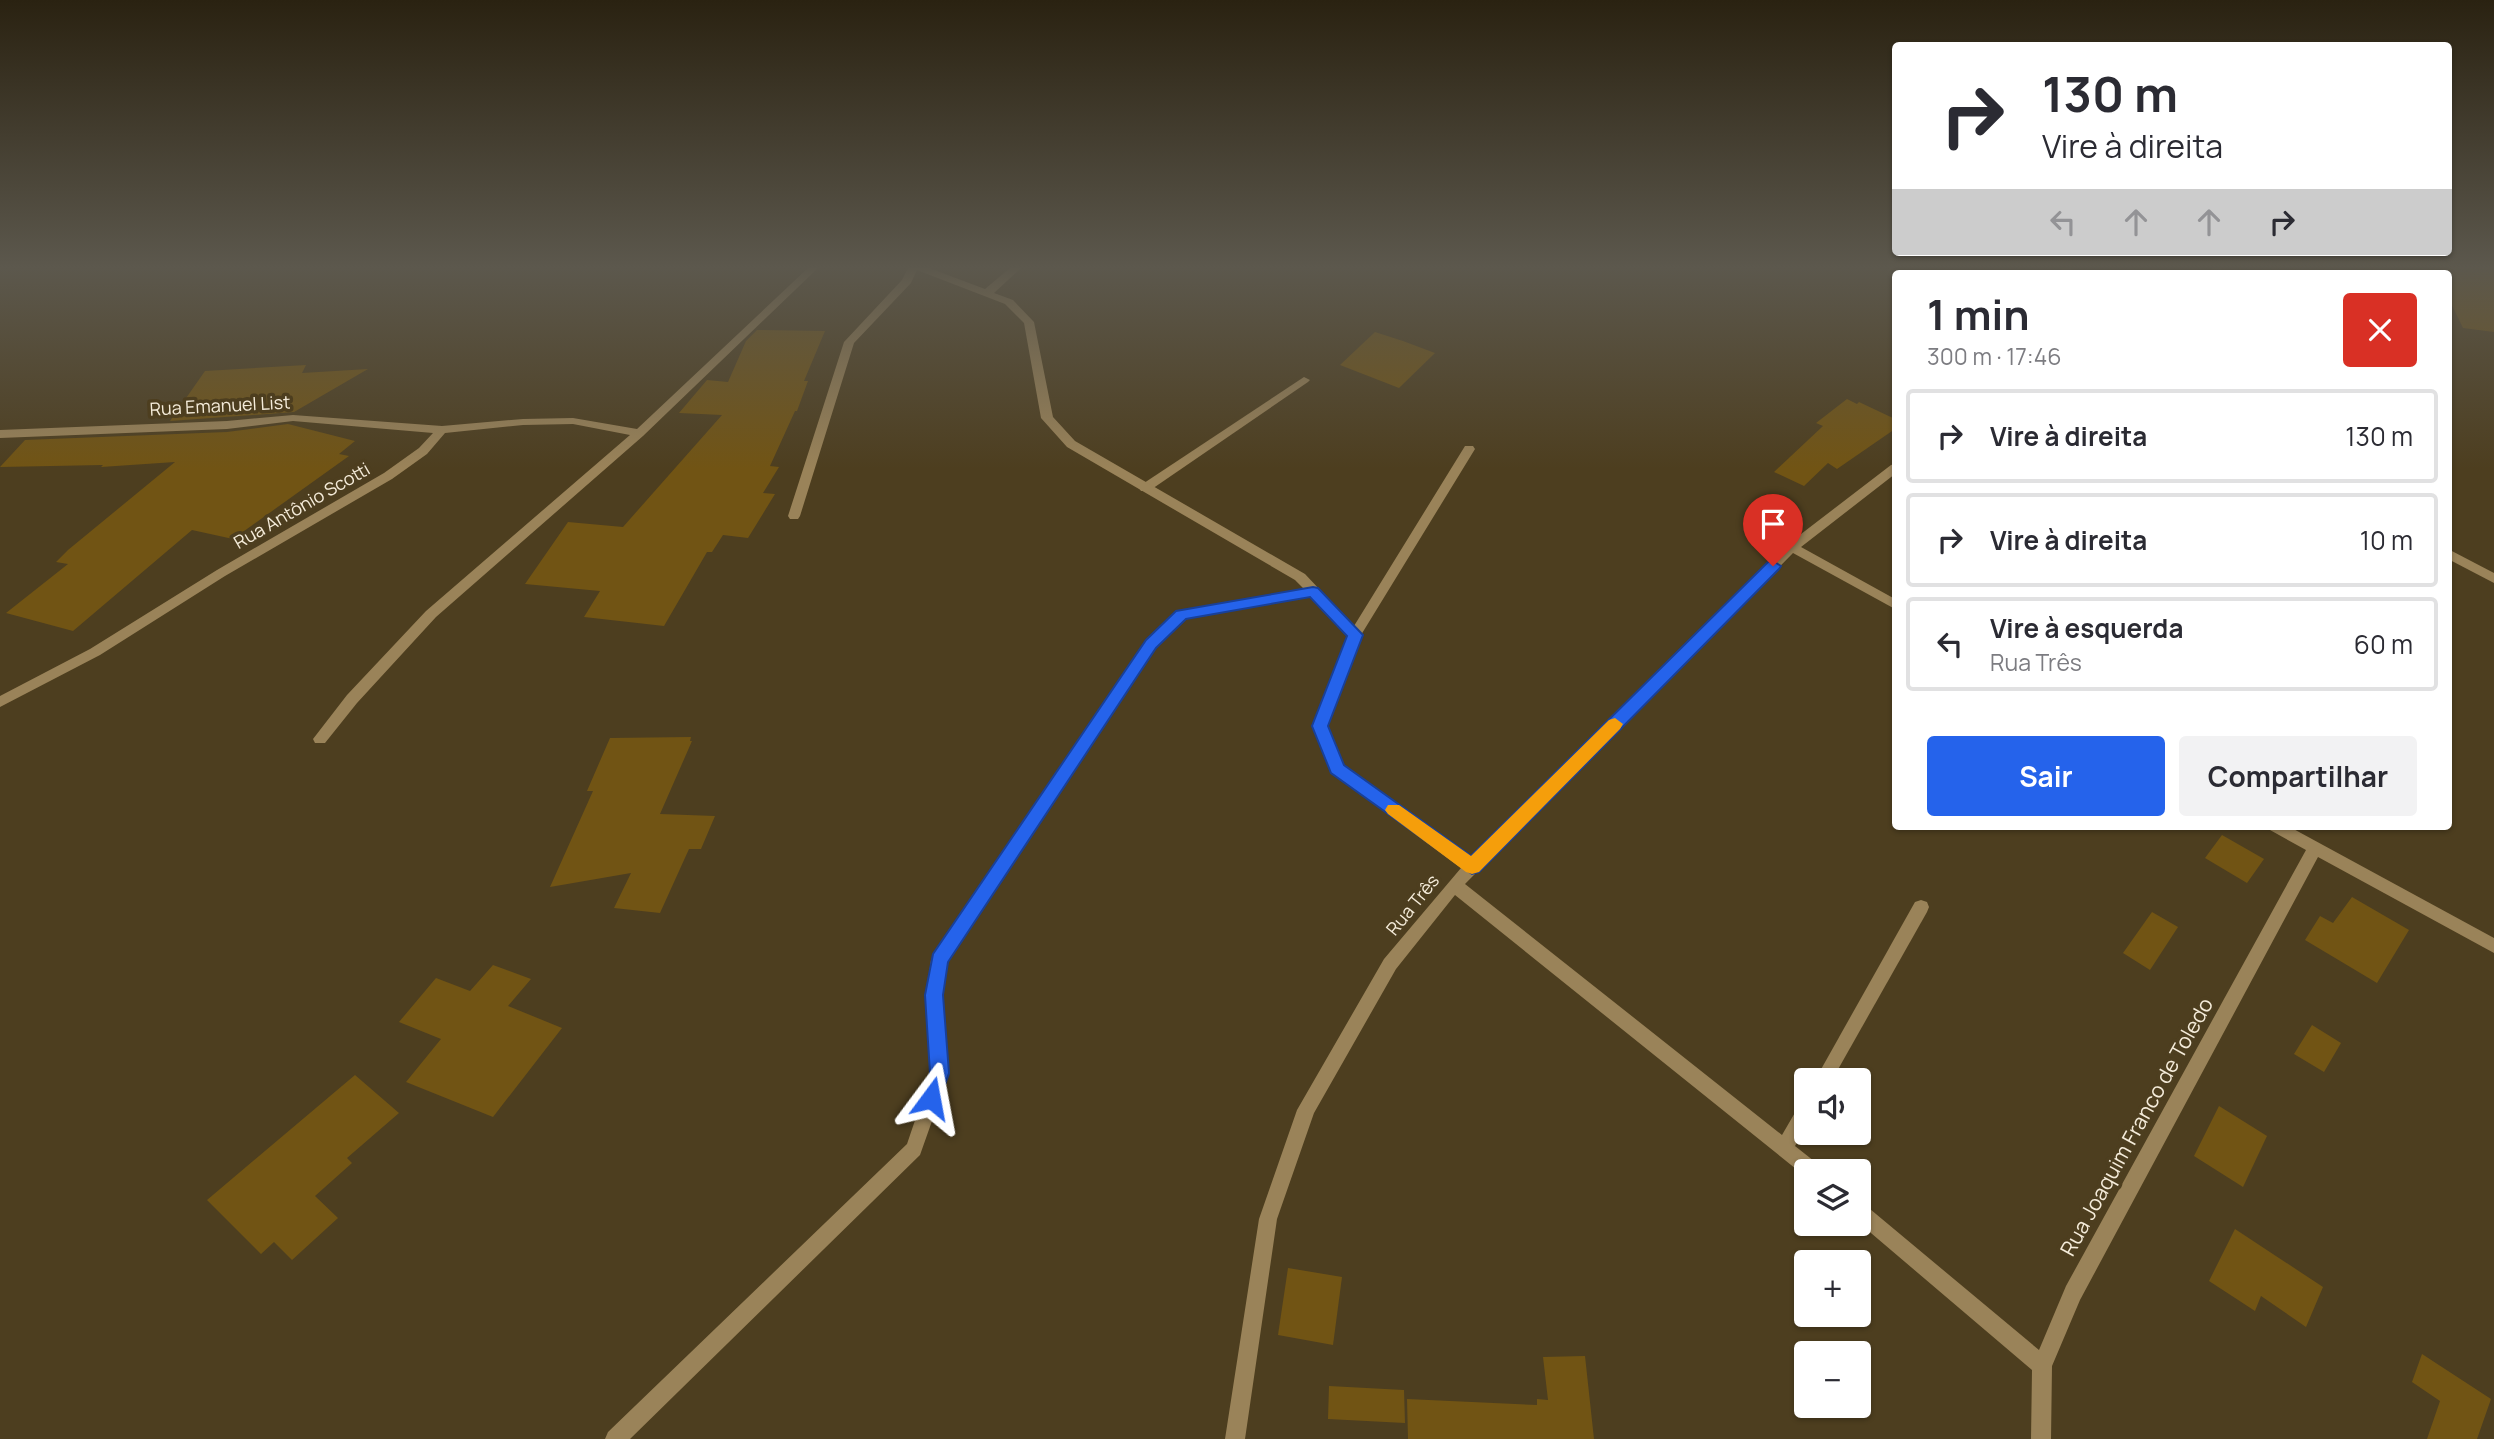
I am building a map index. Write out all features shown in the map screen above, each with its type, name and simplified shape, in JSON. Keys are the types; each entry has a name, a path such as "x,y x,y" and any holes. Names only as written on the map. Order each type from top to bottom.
{"street":[{"path":"320,739 352,699 431,614 639,433 742,335"},
{"path":"794,516 849,342 856,335"},
{"path":"1031,335 1047,418 1071,444 1300,577 1355,635"},
{"path":"1145,488 1304,380"},
{"name":"Rua Emanuel List","path":"0,434 227,425 293,418 442,430"},
{"path":"442,430 523,422 573,421 639,433"},
{"name":"Rua Antônio Scotti","path":"0,702 95,652 221,573 388,477 423,451 442,430"},
{"path":"1469,449 1355,635 1320,726 1337,769 1472,867"},
{"name":"Rua Três","path":"1235,1439 1268,1219 1307,1110 1390,964 1454,885 1792,547 1892,470"},
{"path":"1792,547 1892,604"},
{"path":"2452,555 2494,579"},
{"path":"615,1439 915,1149 940,1073 934,995 939,960 1151,644 1181,615 1313,592"},
{"path":"2282,830 2494,946"},
{"name":"Rua Joaquim Franco de Toledo","path":"2041,1439 2042,1366 2073,1293 2314,849"},
{"path":"1454,885 1798,1159"},
{"path":"1830,1068 1921,907"},
{"path":"1785,1147 1794,1131"},
{"path":"1871,1221 2042,1366"}],"building":[{"path":"752,335 823,335 804,381 808,381 797,411 770,466 779,467 763,493 775,494 748,538 723,535 712,552 707,552 664,626 584,617 600,591 525,584 568,522 623,527 722,415 679,413 707,380 728,382 746,341"},
{"path":"1372,335 1385,335 1435,353 1399,388 1340,365"},
{"path":"306,365 302,373 368,369 294,412 170,421 205,371"},
{"path":"1847,399 1892,418 1892,431 1837,469 1828,463 1804,486 1774,472 1823,426 1816,423"},
{"path":"288,424 355,441 339,454 349,456 233,539 192,530 73,631 6,613 68,564 56,562 68,550 175,462 101,467 103,465 0,467 25,440 227,432"},
{"path":"691,737 692,741 660,814 715,816 701,849 689,849 660,913 614,908 631,873 550,887 593,791 587,791 610,738"},
{"path":"2222,835 2264,859 2247,883 2205,858"},
{"path":"2352,897 2409,930 2377,983 2305,940 2320,916 2333,923"},
{"path":"2152,912 2178,927 2150,970 2123,953"},
{"path":"493,965 531,979 508,1006 562,1028 493,1117 406,1082 441,1039 399,1022 436,978 470,991"},
{"path":"2312,1025 2341,1043 2324,1072 2294,1054"},
{"path":"355,1075 399,1113 347,1158 352,1163 315,1196 338,1218 292,1260 274,1242 261,1254 207,1200"},
{"path":"2219,1106 2267,1136 2243,1187 2194,1156"},
{"path":"2235,1229 2323,1287 2306,1327 2261,1296 2255,1311 2209,1281"},
{"path":"1288,1268 1342,1277 1333,1345 1278,1335"},
{"path":"2422,1354 2491,1399 2477,1439 2427,1439 2440,1401 2412,1382"},
{"path":"1585,1356 1594,1439 1408,1439 1407,1399 1537,1405 1537,1399 1548,1400 1543,1357"},
{"path":"1329,1386 1404,1390 1405,1423 1328,1419"}],"slow traffic":[{"path":"1394,810 1472,867 1615,724"}],"route":[{"path":"931,1098 940,1073 934,995 939,960 1151,644 1181,615 1313,592 1355,635 1320,726 1337,769 1472,867 1773,566"}]}
